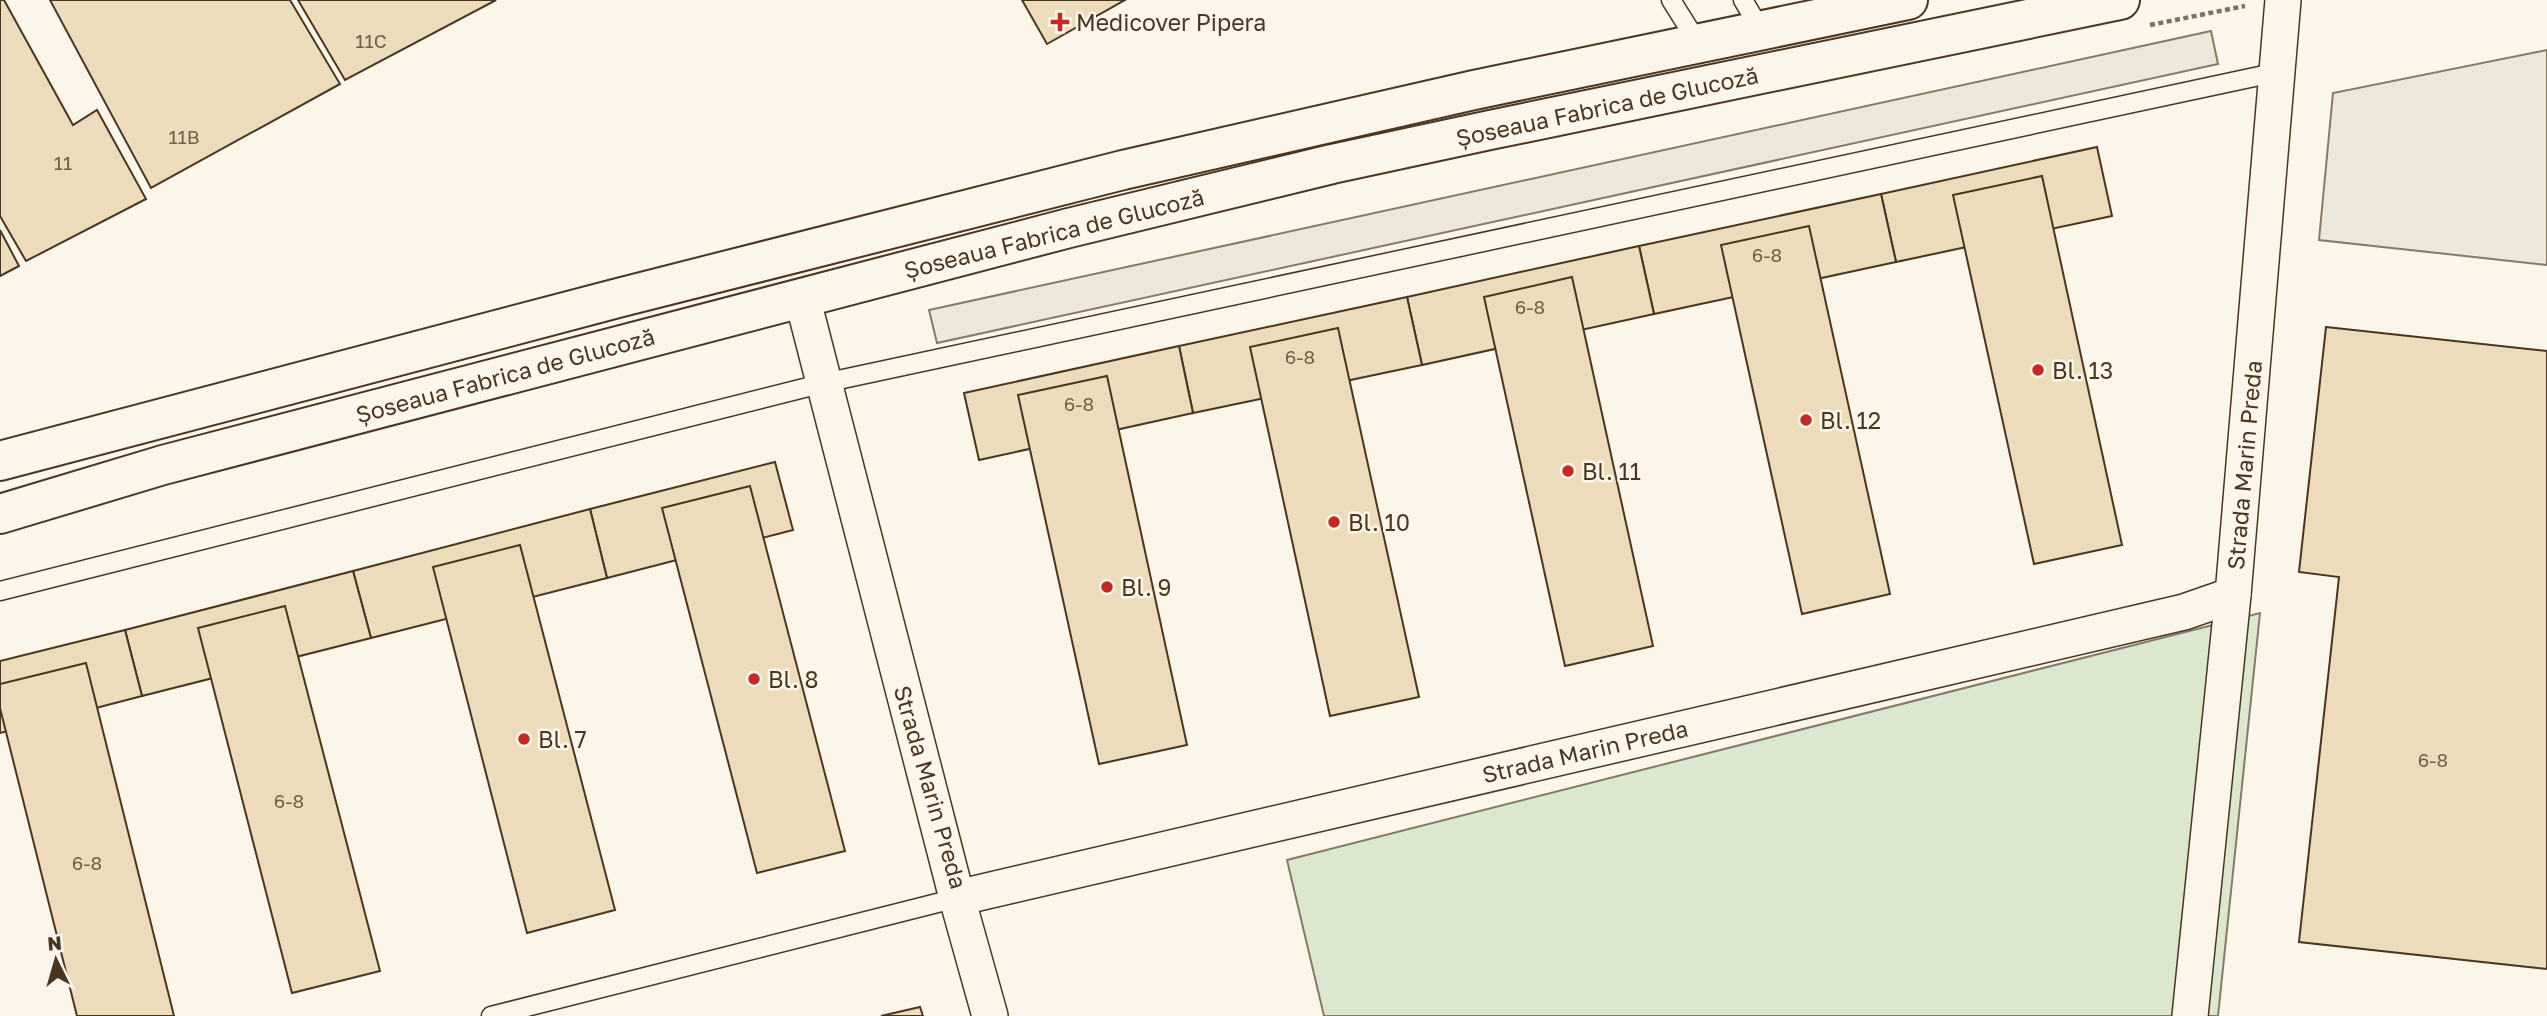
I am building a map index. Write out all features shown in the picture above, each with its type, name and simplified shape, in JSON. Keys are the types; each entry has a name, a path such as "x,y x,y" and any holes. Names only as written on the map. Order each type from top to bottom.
{"main road":[{"name":"Șoseaua Fabrica de Glucoză","path":"0,461 618,298 1112,172 1461,93 1698,43 1752,15 1908,0"},
{"name":"Șoseaua Fabrica de Glucoză","path":"0,514 176,461 1069,228 1332,164 1517,124 2129,14"}],"street":[{"name":"Strada Marin Preda","path":"802,298 957,898 2184,612 2233,595 2278,72 2269,2"},
{"path":"2190,1016 2233,595"},
{"path":"957,898 990,1016"}],"lane":[{"path":"1671,0 1698,43"},
{"path":"0,591 824,383 2278,72"},
{"path":"491,1016 957,898"}],"path":[{"path":"2129,14 2269,2"}],"green space":[{"path":"2260,613 2218,1016 1324,1016 1287,860"}],"shaded area":[{"path":"2211,31 2218,64 937,343 929,310"},
{"path":"2547,50 2547,265 2319,240 2333,93"}],"building":[{"path":"0,0 4,0 73,125 97,110 146,199 26,261 0,216"},
{"path":"50,0 290,0 340,84 151,188"},
{"path":"298,0 496,0 345,80"},
{"name":"Medicover Pipera","path":"1022,0 1125,0 1047,44"},
{"path":"2097,147 2112,216 1896,262 1881,194"},
{"name":"Bl. 13","path":"2042,176 2122,545 2034,564 1953,195"},
{"path":"1881,194 1896,262 1654,314 1639,246"},
{"name":"Bl. 12","path":"1809,226 1890,594 1802,614 1721,245"},
{"path":"0,230 19,266 0,276"},
{"path":"1639,246 1654,314 1422,365 1407,297"},
{"name":"Bl. 11","path":"1572,277 1653,646 1565,666 1484,297"},
{"path":"1407,297 1422,365 1193,413 1179,346"},
{"path":"2326,327 2547,351 2547,969 2299,942 2339,577 2299,572"},
{"name":"Bl. 10","path":"1338,328 1419,697 1330,716 1250,347"},
{"path":"1179,346 1193,413 979,460 964,393"},
{"name":"Bl. 9","path":"1107,376 1187,745 1099,764 1018,395"},
{"path":"775,462 793,530 607,578 590,509"},
{"name":"Bl. 8","path":"750,486 845,851 757,873 662,508"},
{"path":"590,509 607,578 371,638 353,571"},
{"name":"Bl. 7","path":"520,545 615,910 527,933 433,567"},
{"path":"353,571 371,638 142,696 125,630"},
{"path":"285,606 380,971 292,993 198,628"},
{"path":"125,630 142,696 0,733 0,661"},
{"path":"86,663 174,1016 77,1016 0,708 0,684"},
{"path":"920,1007 923,1016 881,1016"}],"place":[{"name":"Medicover Pipera","path":"1060,22"},
{"name":"Bl. 13","path":"2038,370"},
{"name":"Bl. 12","path":"1806,420"},
{"name":"Bl. 11","path":"1568,471"},
{"name":"Bl. 10","path":"1334,522"},
{"name":"Bl. 9","path":"1107,587"},
{"name":"Bl. 8","path":"754,679"},
{"name":"Bl. 7","path":"524,739"}]}
